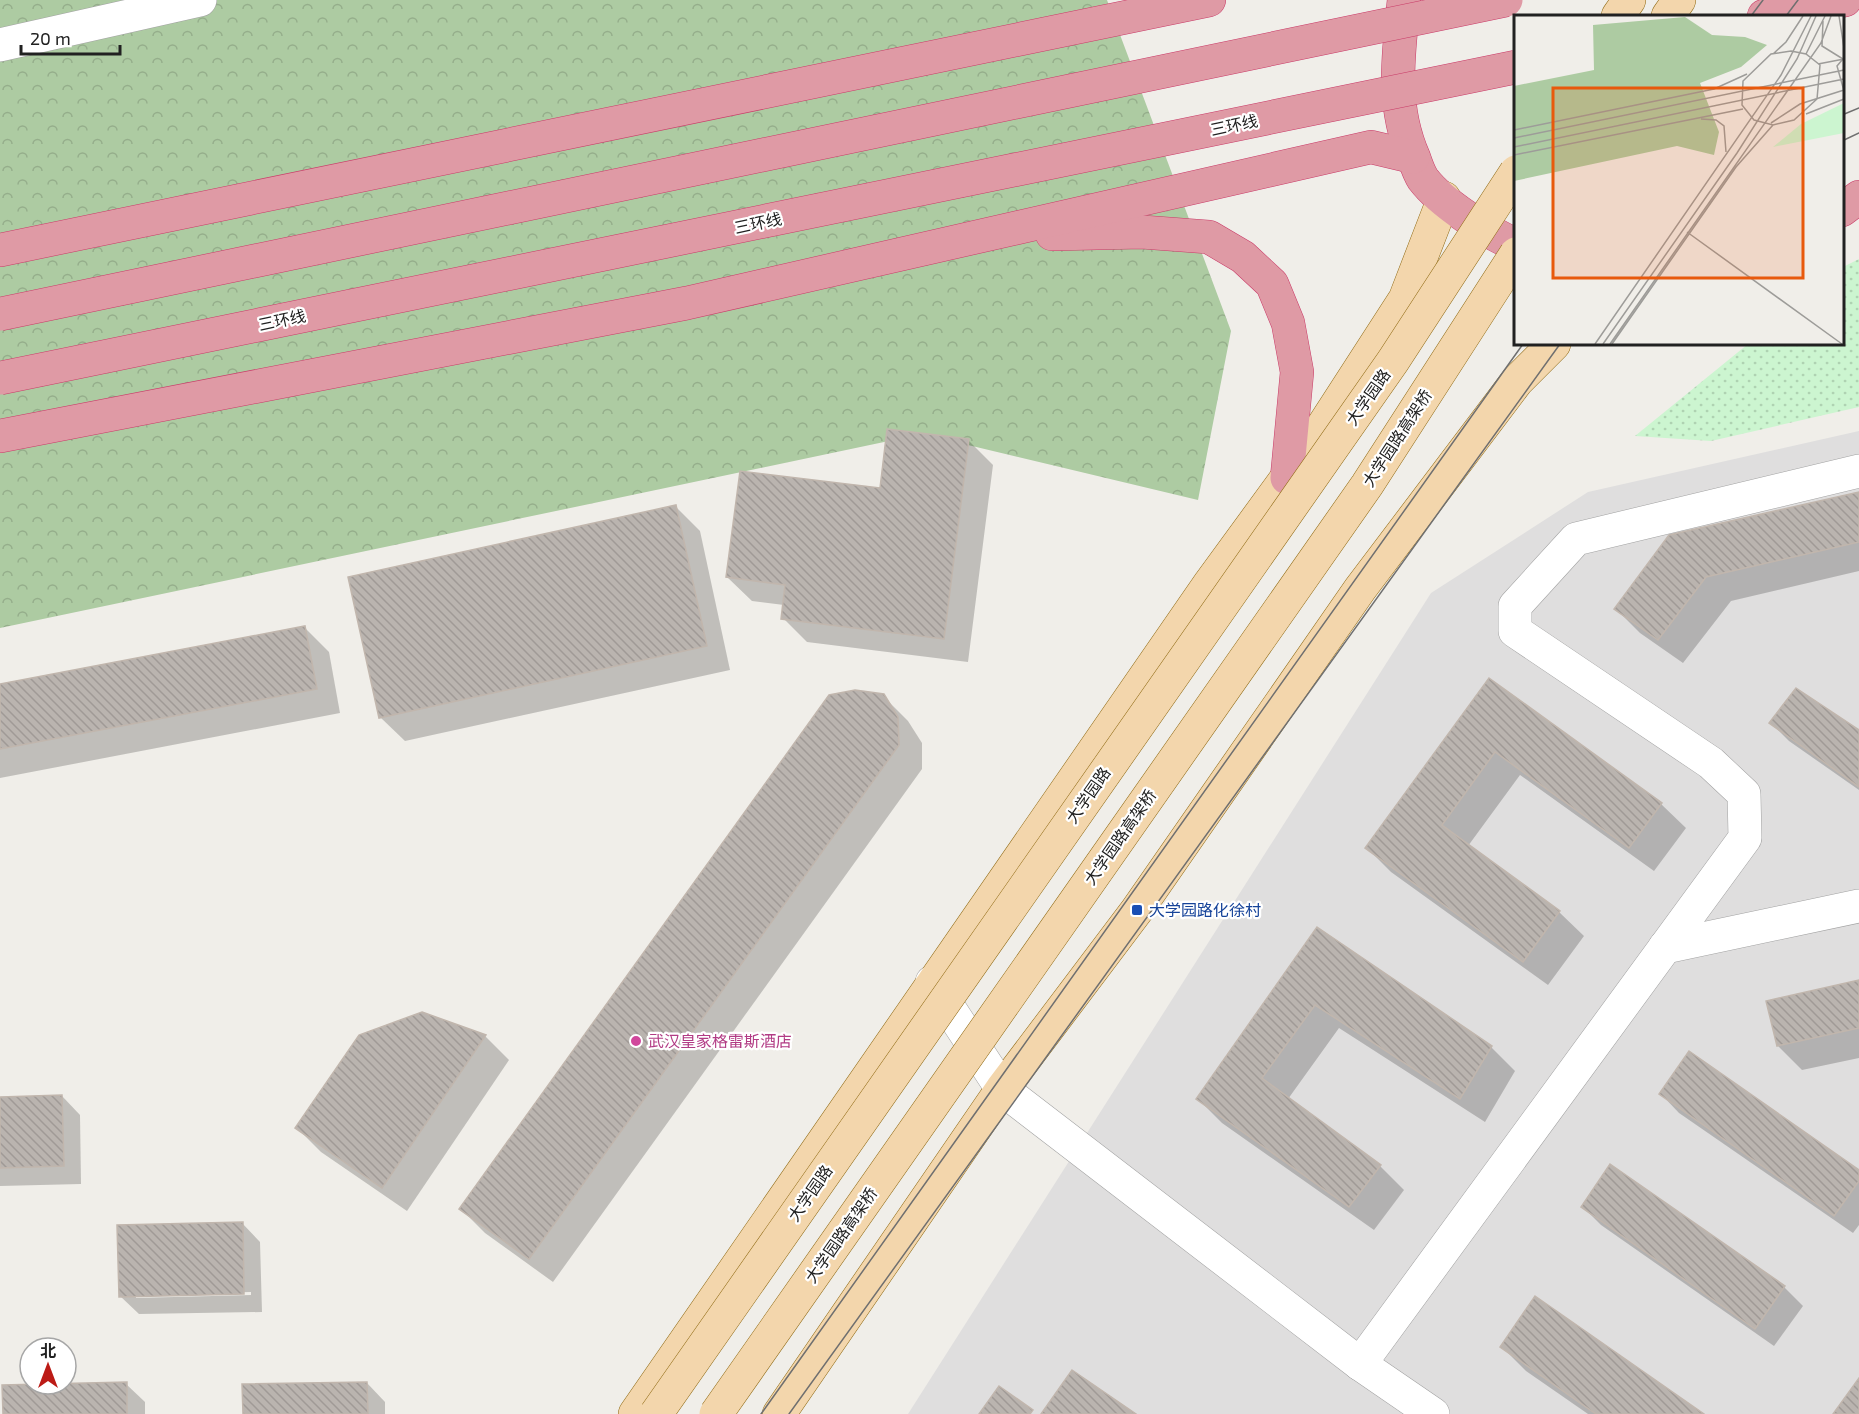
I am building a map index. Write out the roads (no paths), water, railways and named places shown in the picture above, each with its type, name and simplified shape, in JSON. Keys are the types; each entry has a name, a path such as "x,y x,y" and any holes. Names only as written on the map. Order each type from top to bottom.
{"highway":[{"path":"0,250 1209,0"},
{"path":"1404,0 1398,63 1402,130 1413,157 1423,178 1444,198 1495,236 1514,245"},
{"path":"0,314 1506,0"},
{"path":"1769,15 1845,0"},
{"name":"三环线","path":"0,378 1514,68"},
{"path":"0,436 687,303 1371,147 1413,157"},
{"path":"1844,209 1859,197"},
{"path":"1844,210 1859,206"},
{"path":"987,235 1142,232 1209,237 1243,257 1272,284 1288,323 1297,372 1287,478"}],"main road":[{"path":"1619,15 1629,0"},
{"path":"1669,15 1679,0"},
{"name":"大学园路","path":"656,1414 1393,361 1514,173"},
{"name":"大学园路","path":"635,1414 932,982 1210,583 1287,478 1405,299 1444,198"},
{"name":"大学园路高架桥","path":"716,1414 1367,485 1514,256"},
{"path":"778,1414 1002,1089 1137,910 1360,589 1516,381 1553,345"}],"street":[{"path":"0,45 201,0"},
{"path":"1360,1364 1746,838 1744,794 1712,763 1515,631 1515,606 1576,539 1859,471"},
{"path":"1665,947 1859,906"},
{"path":"932,982 1002,1089 1360,1364 1433,1414"}],"tram line":[{"path":"1752,15 1763,0"},
{"path":"1787,15 1798,0"},
{"path":"1844,114 1859,108"},
{"path":"1844,140 1859,133"},
{"path":"761,1414 1522,345"},
{"path":"789,1414 1559,345"}],"place":[{"name":"大学园路化徐村","path":"1137,910"},
{"name":"武汉皇家格雷斯酒店","path":"636,1041"}]}
